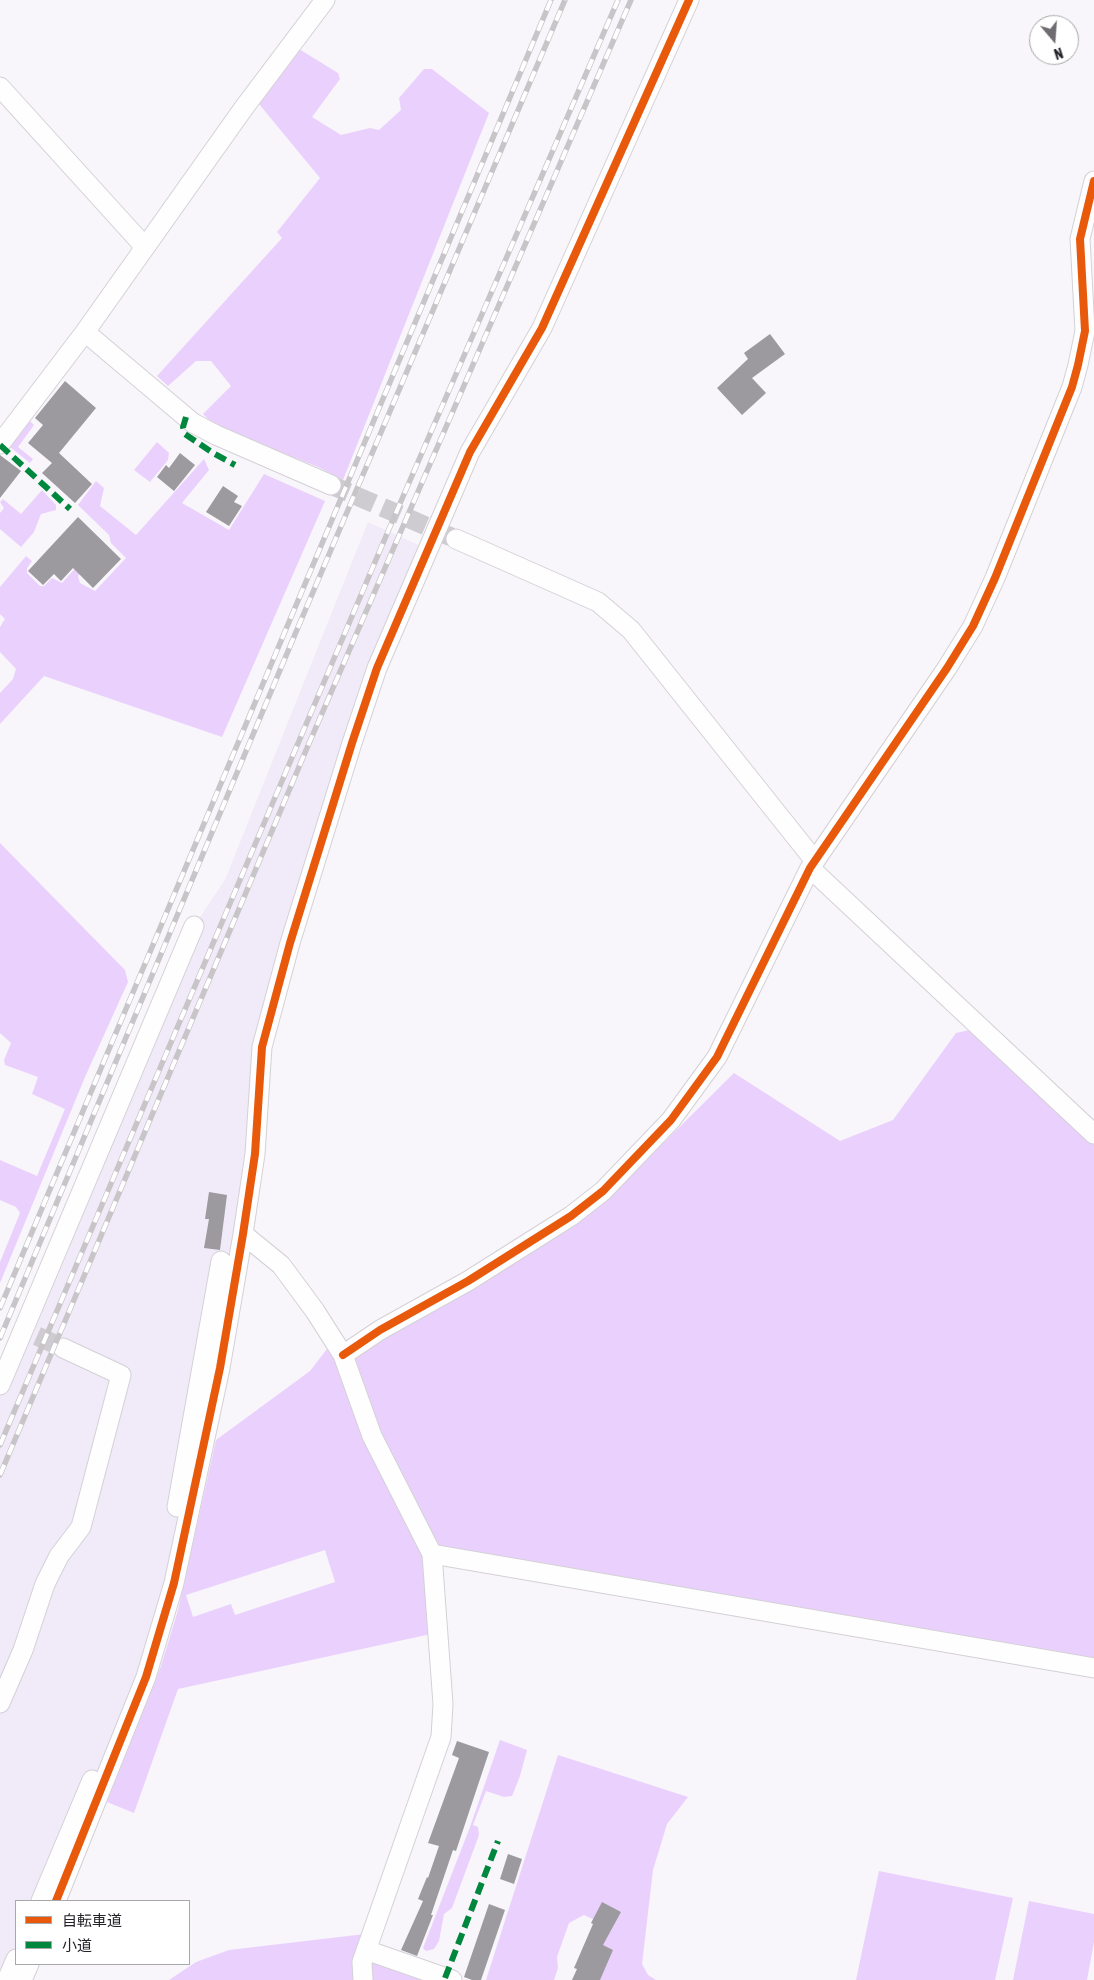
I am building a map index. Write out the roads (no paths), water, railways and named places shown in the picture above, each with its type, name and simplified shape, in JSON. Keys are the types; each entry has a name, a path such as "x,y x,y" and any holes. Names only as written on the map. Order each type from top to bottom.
{"street":[{"path":"0,444 85,332 238,117 325,0"},
{"path":"56,1900 146,1677 174,1582 220,1368 243,1234 255,1154 262,1047 293,933 352,743 378,668 470,452 542,328 689,0"},
{"path":"0,87 145,247"},
{"path":"343,1355 380,1330 468,1281 563,1221 603,1191 671,1120 717,1057 812,864 947,668 973,626 995,578 1072,387 1078,365 1085,331 1080,239 1094,180"},
{"path":"85,332 193,423 216,435 331,485"},
{"path":"456,539 598,602 631,630 812,864 1094,1134"},
{"path":"0,1385 30,1333 194,926"},
{"path":"243,1234 281,1265 316,1310 343,1355 372,1436 432,1554 443,1720 441,1737 362,1962 363,1980"},
{"path":"41,1900 128,1689 165,1576 221,1261"},
{"path":"0,1703 22,1650 45,1584 60,1556 81,1528 122,1375 63,1348"},
{"path":"432,1554 1094,1668"},
{"path":"366,1950 452,1980"},
{"path":"7,1980 15,1961"},
{"path":"22,1980 29,1965"}],"tunnel":[{"path":"331,485 456,539"},
{"path":"37,1336 63,1348"}],"railway":[{"path":"0,1308 551,0"},
{"path":"0,1338 296,632 565,0"},
{"path":"0,1445 392,522 618,0"},
{"path":"0,1475 307,748 631,0"}]}
